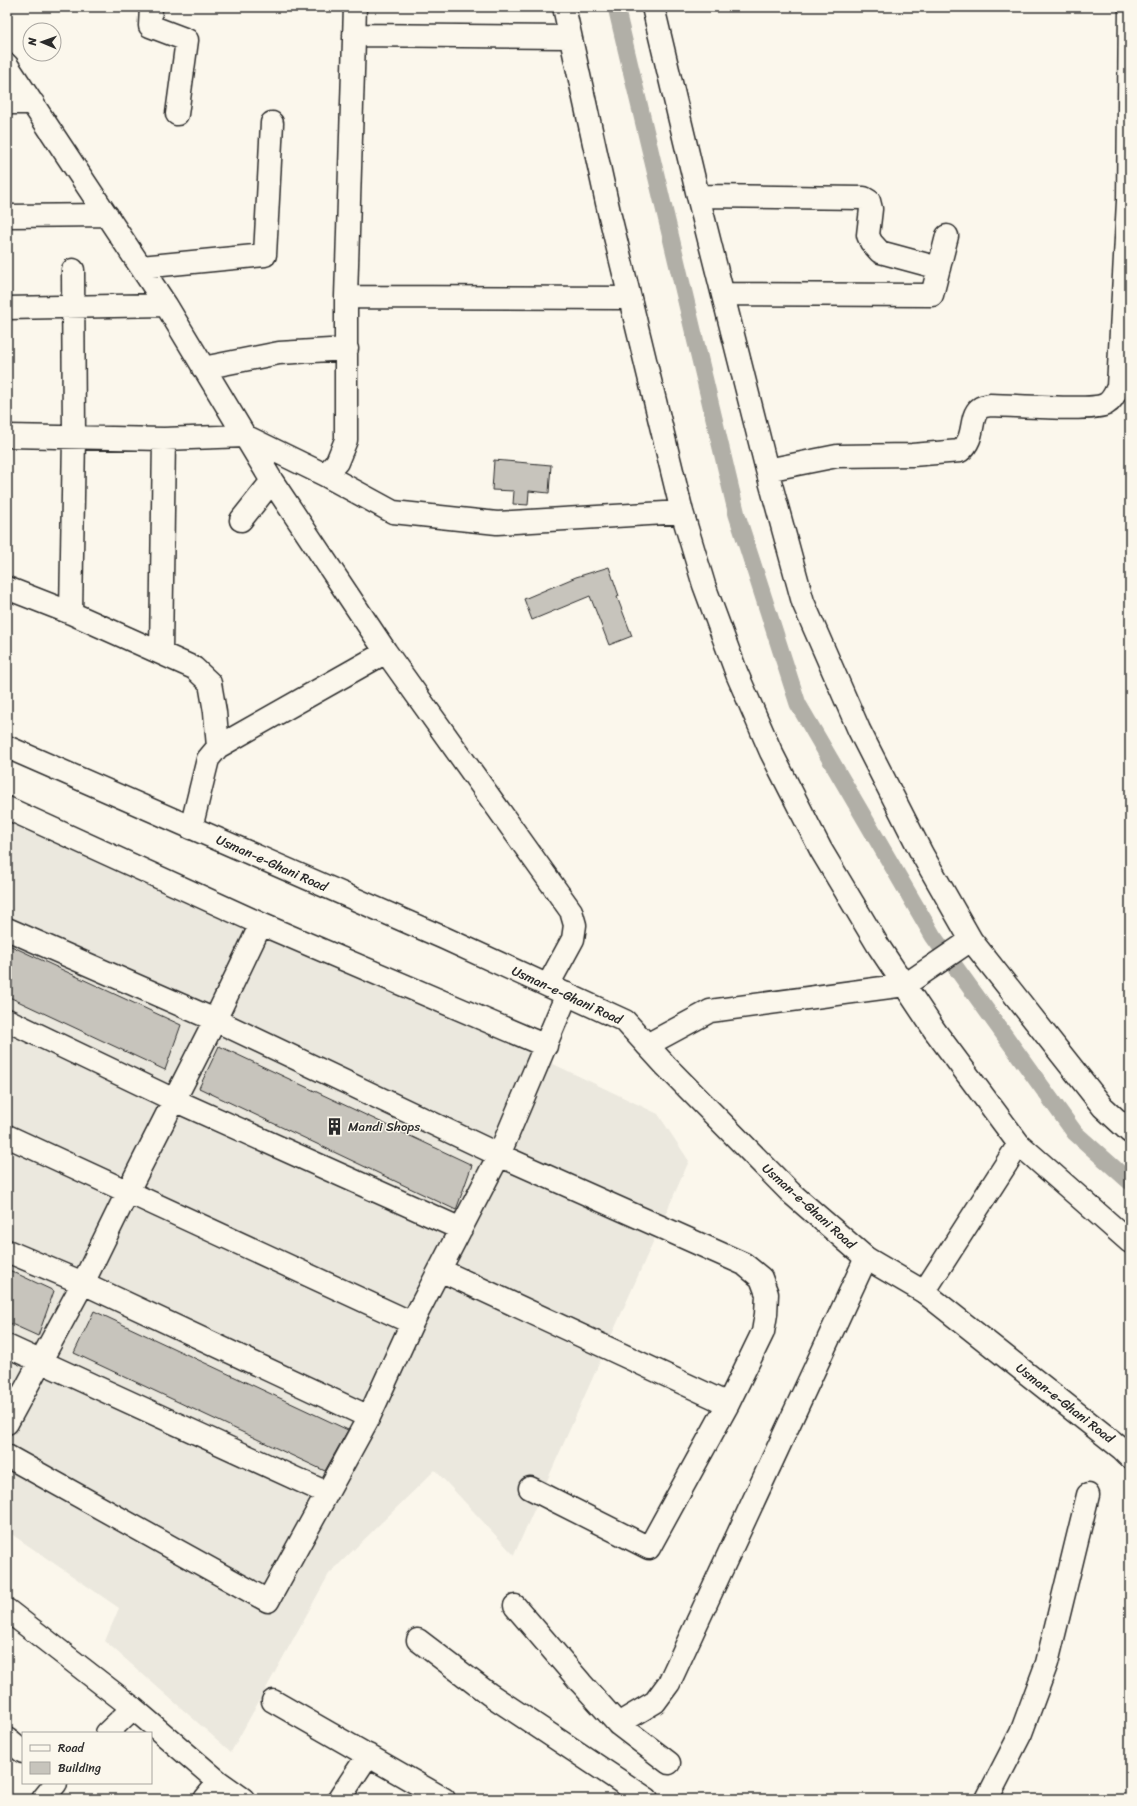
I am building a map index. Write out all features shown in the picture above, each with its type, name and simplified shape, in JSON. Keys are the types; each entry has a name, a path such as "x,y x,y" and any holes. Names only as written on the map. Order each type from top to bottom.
{"street":[{"path":"151,7 150,26 187,40 177,114"},
{"path":"325,475 337,462 346,440 346,297 355,7"},
{"path":"564,7 630,298 682,512 704,585 737,674 771,752 821,850 879,947 935,1031 1019,1144 1130,1242"},
{"path":"654,7 698,196 767,470 806,609 859,730 968,942 1103,1107 1130,1132"},
{"path":"767,470 838,456 912,455 960,451 966,446 972,430 975,414 979,408 990,405 1083,408 1102,406 1113,399 1118,386 1128,201 1130,7"},
{"path":"354,35 570,37"},
{"path":"7,65 166,305 272,481 386,652 571,911 575,925 573,939 548,985"},
{"path":"7,103 33,103"},
{"path":"141,267 265,255 272,123"},
{"path":"698,196 864,198 869,201 871,209 868,235 871,242 880,252 939,268"},
{"path":"7,216 106,215"},
{"path":"723,294 932,295 946,236"},
{"path":"71,613 74,437 73,270"},
{"path":"346,297 630,298"},
{"path":"7,308 166,305"},
{"path":"203,368 279,353 346,349"},
{"path":"7,436 164,439 245,436 325,475 393,512 497,523 682,512"},
{"path":"161,652 164,439"},
{"path":"241,520 272,481"},
{"path":"7,588 71,613 194,668 210,683 216,712 218,747"},
{"path":"191,828 208,759 218,747 386,652"},
{"name":"Usman-e-Ghani Road","path":"7,747 436,934 625,1021 791,1193 866,1258 924,1292 1110,1439 1130,1457"},
{"path":"7,808 261,924 546,1046"},
{"path":"7,1424 39,1362 83,1283 215,1020 261,924"},
{"path":"7,929 215,1020 499,1155 744,1264 761,1278 767,1294 763,1332 728,1404 649,1548 530,1488"},
{"path":"647,1045 710,1012 905,985 968,942"},
{"path":"7,1456 268,1601 370,1417 412,1323 499,1155 567,994"},
{"path":"7,1020 174,1100 461,1229"},
{"path":"7,1136 412,1323"},
{"path":"924,1292 1019,1144"},
{"path":"7,1251 83,1283 370,1417"},
{"path":"618,1724 655,1702 669,1683 866,1258"},
{"path":"440,1270 728,1404"},
{"path":"7,1346 327,1493"},
{"path":"987,1799 1021,1733 1047,1663 1088,1495"},
{"path":"516,1606 581,1684 618,1724 669,1763"},
{"path":"7,1610 133,1708 219,1782 243,1799"},
{"path":"418,1640 489,1694 647,1799"},
{"path":"273,1701 444,1799"},
{"path":"108,1732 133,1708"},
{"path":"7,1739 22,1751"},
{"path":"339,1799 368,1755"},
{"path":"205,1799 219,1782"},
{"path":"43,1799 55,1784"}],"shaded area":[{"path":"7,803 658,1114 689,1161 514,1555 435,1470 329,1574 231,1752 105,1641 119,1608 7,1531"}],"building":[{"path":"494,460 551,465 549,493 529,491 528,505 513,504 514,491 492,490"},
{"path":"609,567 619,596 617,597 632,636 609,645 590,596 532,620 524,599 576,577"},
{"path":"7,944 181,1025 165,1070 7,996"},
{"name":"Mandi Shops","path":"219,1046 472,1165 456,1210 199,1088"},
{"path":"7,1269 54,1291 38,1336 7,1322"},
{"path":"94,1311 348,1430 325,1471 74,1353"}],"waterway":[{"path":"616,7 737,515 798,704 933,936 1075,1133 1130,1182"}],"place":[{"name":"Mandi Shops","path":"335,1126"}]}
